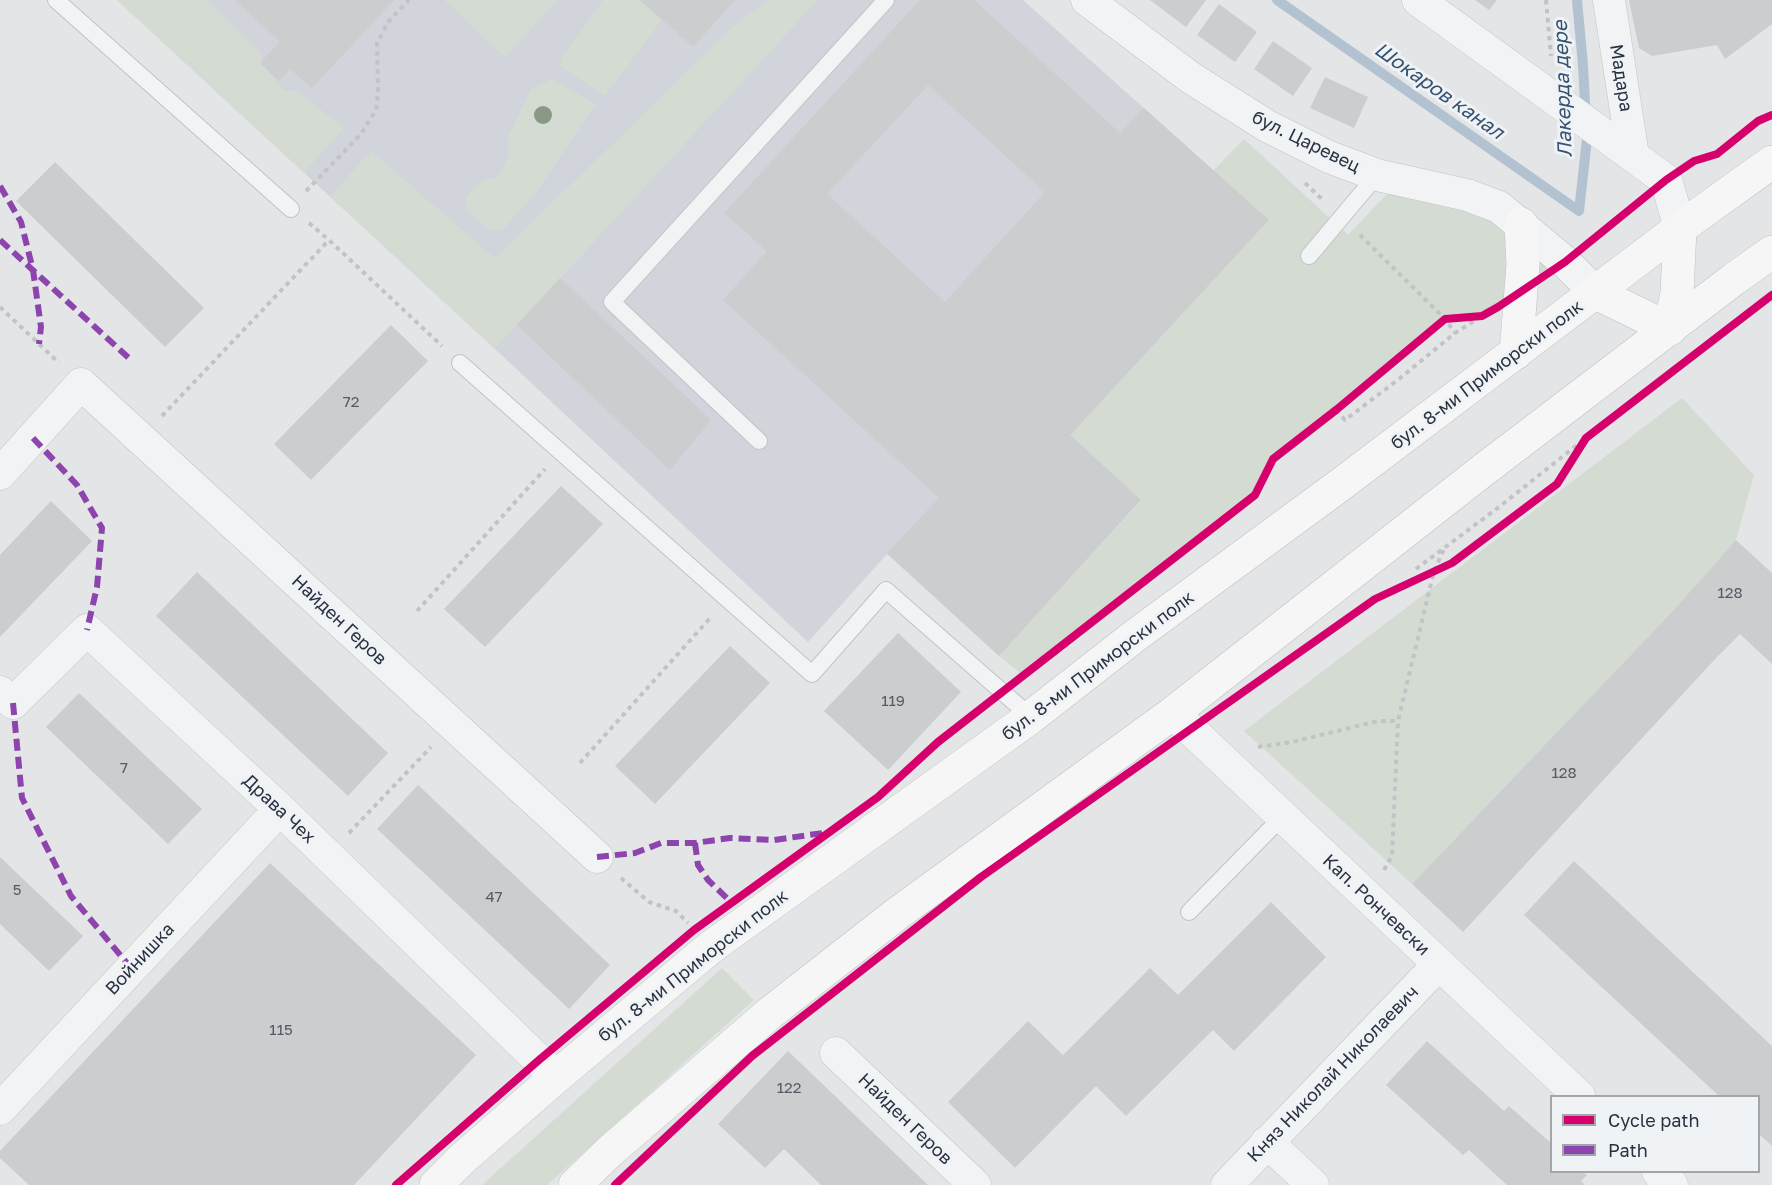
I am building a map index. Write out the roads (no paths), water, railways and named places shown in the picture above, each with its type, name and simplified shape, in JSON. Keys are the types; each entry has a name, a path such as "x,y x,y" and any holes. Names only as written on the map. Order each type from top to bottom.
{"main road":[{"name":"бул. 8-ми Приморски полк","path":"436,1185 462,1159 556,1077 711,947 1031,717 1136,635 1516,353 1680,228 1772,162"},
{"path":"1516,353 1522,292 1521,224"},
{"path":"1670,329 1677,293 1680,228"},
{"path":"575,1185 609,1152 770,1013 898,913 1173,713 1482,471 1772,252"},
{"path":"1596,293 1670,329"}],"street":[{"name":"бул. Царевец","path":"1087,0 1191,78 1267,126 1329,157 1377,175 1467,195 1499,207 1565,262 1596,293"},
{"path":"1418,0 1666,180 1680,228"},
{"name":"Мадара","path":"1609,0 1623,149"},
{"name":"Найден Геров","path":"0,474 81,384 597,856"},
{"name":"Драва Чех","path":"0,692 13,703 87,630 280,809 556,1077"},
{"name":"Кап. Рончевски","path":"1173,713 1578,1095"},
{"name":"Войнишка","path":"0,1109 280,809"},
{"name":"Княз Николай Николаевич","path":"1227,1185 1440,964"},
{"name":"Найден Геров","path":"836,1053 975,1185"},
{"path":"1267,1142 1313,1185"},
{"path":"1659,1173 1672,1185"}],"lane":[{"path":"56,0 291,209"},
{"path":"759,441 612,302 886,0"},
{"path":"1309,256 1377,175"},
{"path":"460,363 812,674 886,590 1031,717"},
{"path":"1189,912 1282,817"}],"waterway":[{"name":"Шокаров канал","path":"1277,0 1579,211 1587,139 1577,0"}],"water label":[{"name":"Лакерда дере","path":"1563,89"}]}
